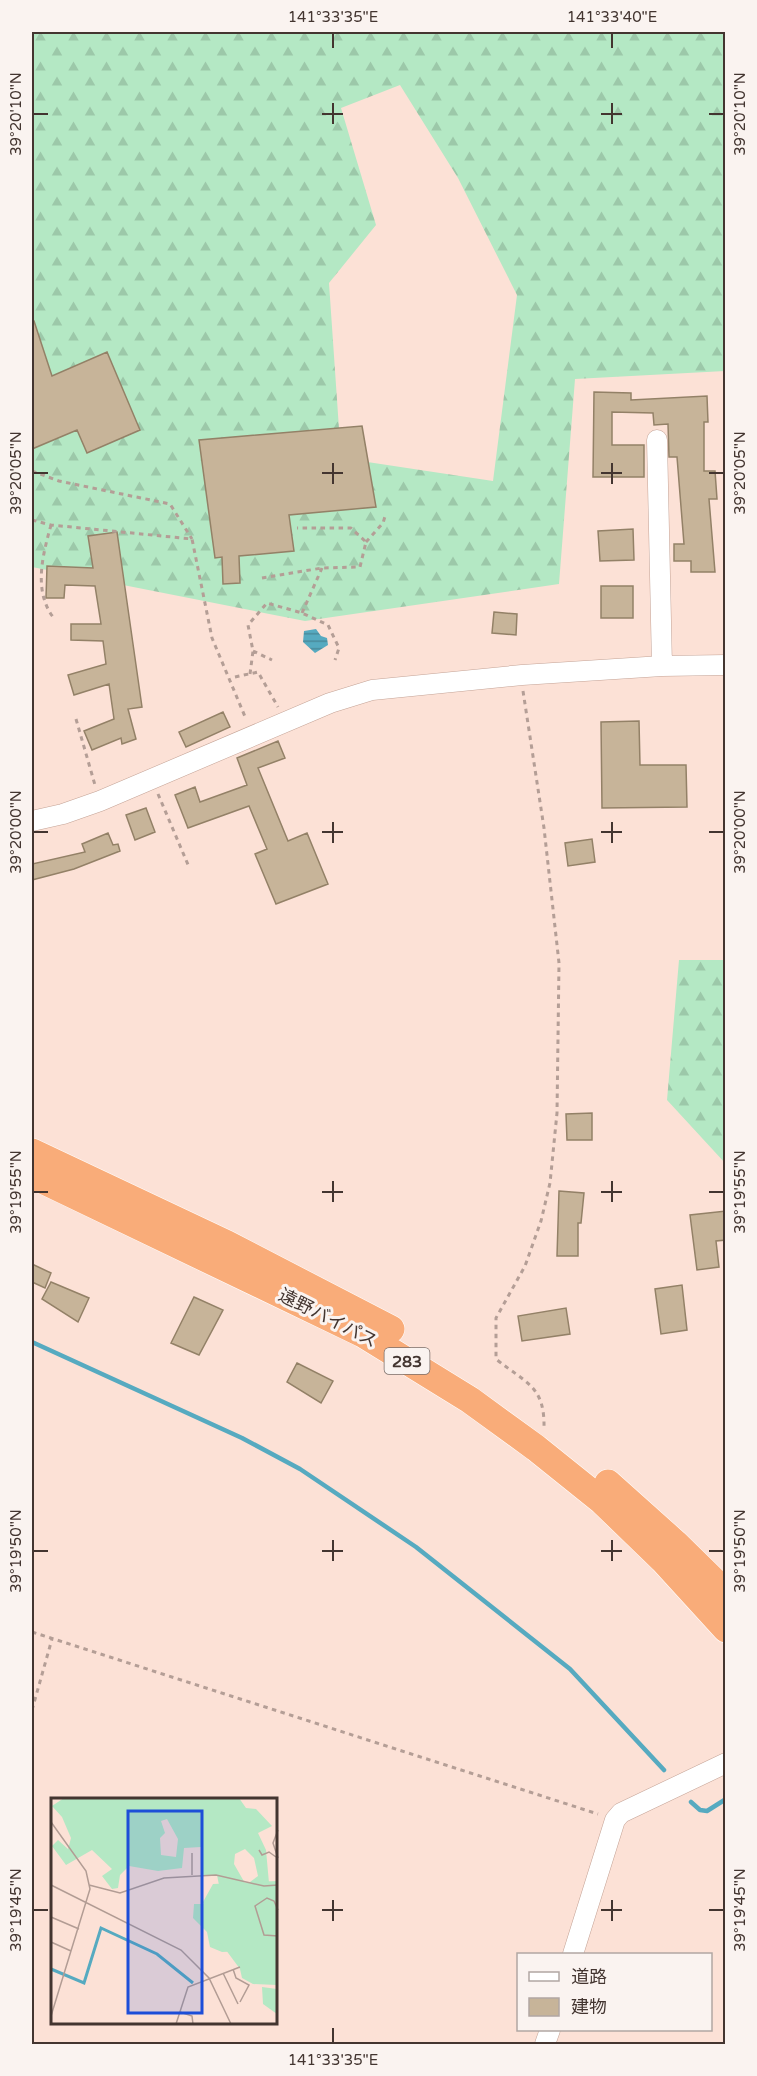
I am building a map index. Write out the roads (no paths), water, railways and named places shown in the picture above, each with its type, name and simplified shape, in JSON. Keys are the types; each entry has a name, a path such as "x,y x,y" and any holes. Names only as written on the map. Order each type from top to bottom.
{"highway":[{"name":"遠野バイパス","path":"32,1152 114,1203 363,1334 470,1400 536,1448 602,1501 663,1560 726,1629"},
{"name":"遠野バイパス","path":"32,1175 227,1244 369,1316 480,1385 544,1431 623,1496 726,1593"}],"street":[{"path":"657,440 662,666"},
{"path":"32,821 63,814 100,801 330,703 372,690 522,675 662,666 726,665"},
{"path":"573,1953 615,1820 621,1813 726,1762"}],"water":[{"path":"316,629 321,636 327,638 328,645 315,653 303,642 304,631"}],"waterway":[{"path":"32,1342 242,1438 300,1469 416,1547 570,1669 664,1770"},
{"path":"691,1802 700,1810 707,1811 726,1799"}]}
